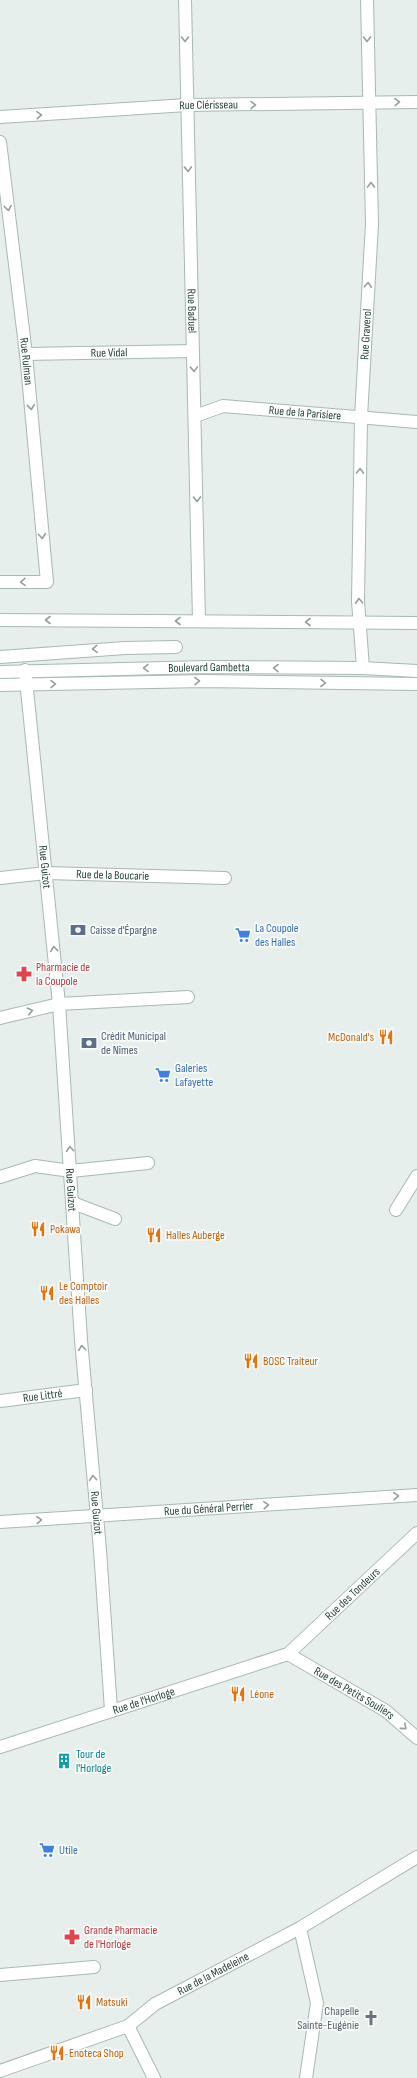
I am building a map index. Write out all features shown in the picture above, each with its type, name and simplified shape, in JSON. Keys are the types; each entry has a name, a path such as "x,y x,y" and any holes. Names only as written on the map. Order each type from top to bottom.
{"street":[{"name":"Rue Baduel","path":"185,0 200,621"},
{"name":"Rue Graverol","path":"363,668 361,622 358,601 361,417 372,224 367,0"},
{"name":"Rue Clérisseau","path":"0,117 187,105 369,104 417,102"},
{"name":"Rue Rulman","path":"0,142 26,354 46,582 0,582"},
{"name":"Rue Vidal","path":"26,354 193,351"},
{"name":"Rue de la Parisiere","path":"195,416 223,406 417,422"},
{"path":"0,620 417,623"},
{"path":"0,657 118,648 176,647"},
{"name":"Boulevard Gambetta","path":"0,672 25,670 206,667 363,668 417,671"},
{"name":"Rue Guizot","path":"25,670 59,1004 86,1390 98,1516 111,1710"},
{"path":"0,685 204,681 417,684"},
{"name":"Rue de la Boucarie","path":"0,878 46,874 225,878"},
{"path":"0,1018 59,1004 188,997"},
{"path":"0,1177 35,1166 71,1171 148,1164"},
{"path":"396,1210 417,1176"},
{"path":"73,1203 115,1219"},
{"name":"Rue Littré","path":"0,1401 86,1390"},
{"name":"Rue du Général Perrier","path":"0,1522 417,1495"},
{"name":"Rue des Tondeurs","path":"288,1654 417,1533"},
{"name":"Rue de l'Horloge","path":"0,1747 288,1654"},
{"name":"Rue des Petits Souliers","path":"288,1654 386,1711 417,1738"},
{"name":"Rue de la Madeleine","path":"0,2071 128,2026 155,2004 300,1928 417,1857"},
{"path":"300,1928 317,2003 306,2078"},
{"path":"0,1975 94,1967"},
{"path":"128,2026 154,2078"}],"place":[{"name":"Caisse d'Épargne","path":"78,930"},
{"name":"La Coupole des Halles","path":"243,935"},
{"name":"Pharmacie de la Coupole","path":"24,974"},
{"name":"McDonald's","path":"386,1037"},
{"name":"Crédit Municipal de Nîmes","path":"89,1043"},
{"name":"Galeries Lafayette","path":"163,1075"},
{"name":"Pokawa","path":"38,1229"},
{"name":"Halles Auberge","path":"154,1235"},
{"name":"Le Comptoir des Halles","path":"47,1293"},
{"name":"BOSC Traiteur","path":"251,1361"},
{"name":"Léone","path":"238,1694"},
{"name":"Tour de l'Horloge","path":"64,1761"},
{"name":"Utile","path":"47,1850"},
{"name":"Grande Pharmacie de l'Horloge","path":"72,1937"},
{"name":"Matsuki","path":"84,2002"},
{"name":"Chapelle Sainte-Eugénie","path":"371,2018"},
{"name":"Enoteca Shop","path":"57,2053"}]}
